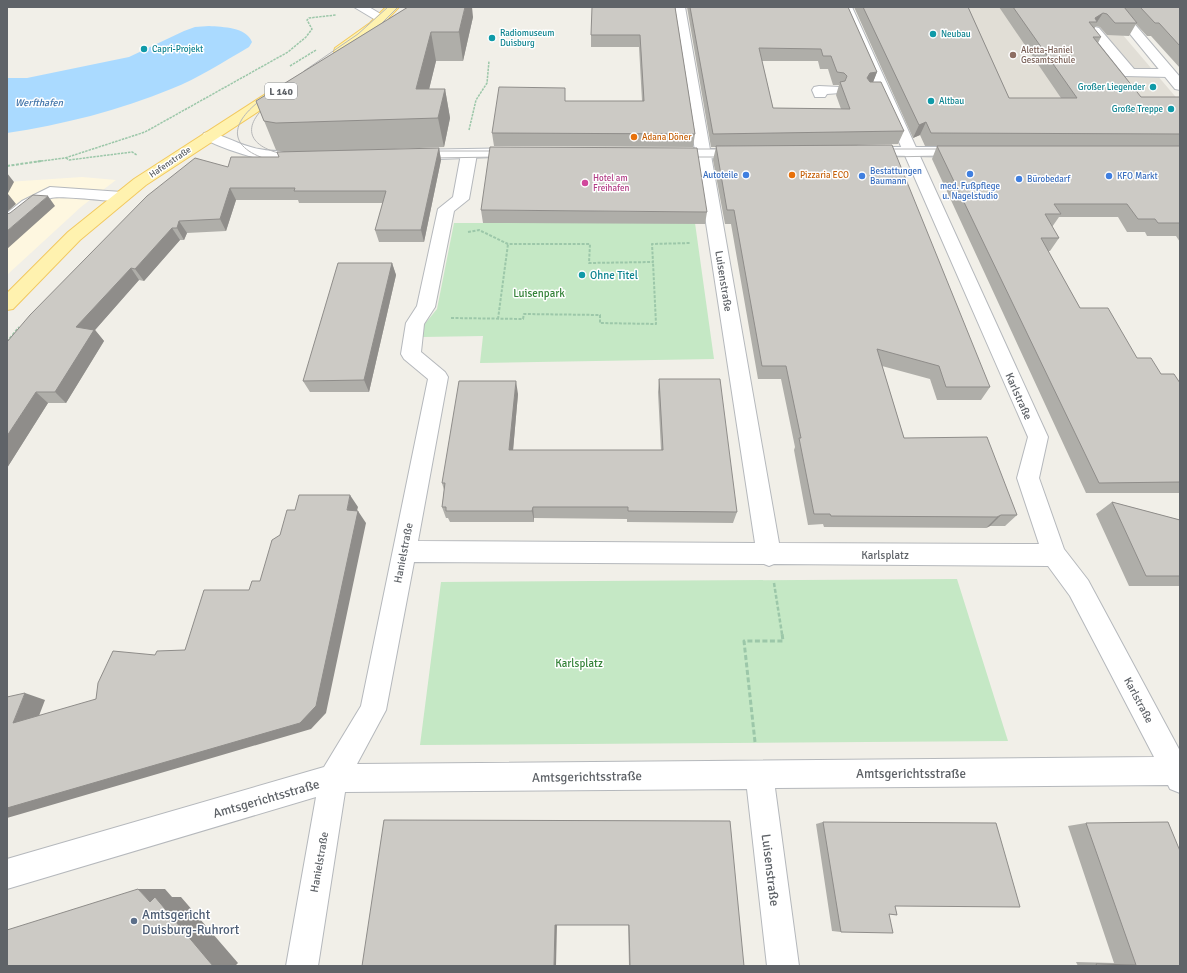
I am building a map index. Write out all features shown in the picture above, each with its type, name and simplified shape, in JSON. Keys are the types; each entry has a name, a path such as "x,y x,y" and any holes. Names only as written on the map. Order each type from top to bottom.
{"main road":[{"path":"327,60 352,43 383,18 393,7"},
{"name":"Hafenstraße","path":"7,304 74,236 155,171 296,81"}],"street":[{"path":"360,7 383,18"},
{"name":"Luisenstraße","path":"679,7 769,555"},
{"name":"Karlstraße","path":"846,7 877,90 911,152 1038,437 1028,478 1054,555 1079,588 1179,774"},
{"path":"1114,7 1180,86"},
{"path":"209,136 226,144 288,159 324,157"},
{"path":"849,153 982,152"},
{"path":"393,155 535,153"},
{"path":"649,153 757,154"},
{"name":"Hanielstraße","path":"302,966 333,778 373,710 438,376 411,354 415,323 426,307 446,209 461,199 469,154"},
{"name":"Karlsplatz","path":"404,551 769,555 1054,555"},
{"name":"Luisenstraße","path":"759,774 784,966"},
{"name":"Amtsgerichtsstraße","path":"7,874 333,778 759,774 1179,774"}],"lane":[{"path":"1095,31 1130,73 1169,73"},
{"path":"820,94 819,90 835,90"},
{"path":"7,221 27,204 50,192 122,197"}],"path":[{"path":"7,166 66,158 145,132 172,119 288,52 306,38 312,29 307,20 309,18 336,15"},
{"path":"469,154 465,151 474,107 476,100 487,83 489,61"},
{"path":"66,158 69,160 96,158 132,152 136,155"},
{"path":"440,236 479,230 508,244 590,244 590,263 653,262"},
{"path":"419,318 523,319 524,314 600,315 600,323 656,324 652,244 718,243"},
{"path":"498,319 508,244"},
{"path":"759,774 744,641 783,641 769,555"}],"shaded area":[{"name":"Aletta-Haniel Gesamtschule","path":"864,7 1099,7 1180,102 1015,111"},
{"path":"82,177 116,180 81,207 7,275 7,182"}],"green space":[{"name":"Luisenpark","path":"454,223 695,223 714,359 480,363 483,336 422,337 423,326 437,309"},
{"name":"Karlsplatz","path":"957,579 1008,741 420,745 441,582"}],"water":[{"name":"Werfthafen","path":"209,26 234,29 245,33 252,42 249,47 201,75 152,97 90,116 48,126 7,133 7,78 27,78 129,57 184,31 195,27"}],"building":[{"path":"408,7 465,7 459,32 431,32 416,89 445,89 438,118 276,123 264,121 256,101"},
{"path":"592,7 675,7 695,134 492,133 499,87 565,88 565,101 644,101 640,35 591,35"},
{"path":"690,7 848,7 877,72 870,73 867,78 870,82 881,82 904,131 713,134","holes":["759,48 821,49 823,56 831,56 837,72 844,73 847,76 845,81 840,82 850,109 773,108"]},
{"name":"Aletta-Haniel Gesamtschule","path":"863,7 968,7 1009,98 1077,98 1013,7 1124,7 1137,23 1115,23 1107,14 1103,13 1095,18 1097,22 1089,22 1101,37 1093,37 1141,97 1180,97 1180,134 931,133 926,122 919,125"},
{"path":"1140,7 1180,7 1180,46 1159,23 1155,23"},
{"path":"892,145 990,387 946,387 939,366 877,349 904,438 987,437 1017,515 1001,515 997,517 831,516 830,514 814,514 799,438 801,438 786,366 762,366 734,210 727,210 716,146"},
{"path":"937,146 1180,146 1180,223 1158,223 1155,219 1138,219 1127,204 1054,204 1061,214 1045,214 1059,238 1041,238 1080,308 1108,308 1137,358 1151,358 1161,374 1174,374 1180,383 1180,482 1099,483"},
{"path":"490,147 697,148 707,212 481,210"},
{"path":"439,148 421,230 375,230 386,191 294,191 295,188 230,188 220,219 179,221 177,228 172,228 135,269 131,268 76,327 94,330 55,392 36,392 7,436 7,342 30,315 147,196 195,158 228,167 231,157 279,157 277,152"},
{"path":"33,195 48,196 7,231 7,214"},
{"path":"338,263 392,263 364,380 303,381"},
{"path":"659,379 720,379 737,512 628,511 628,507 533,507 532,511 446,511 446,507 442,507 445,483 442,483 459,381 516,381 509,450 663,450"},
{"path":"299,495 350,495 347,510 358,511 316,706 300,723 7,808 7,697 25,693 13,723 96,699 98,683 113,651 155,655 157,651 185,650 204,590 249,590 252,581 260,581 272,540 280,535 287,510 295,510"},
{"path":"1112,502 1180,520 1180,576 1146,576"},
{"path":"384,820 730,821 744,966 630,966 629,925 555,925 554,966 362,966"},
{"path":"823,822 996,823 1020,907 895,906 897,915 889,914 893,933 841,932"},
{"path":"1168,822 1180,851 1180,966 1097,966 1096,964 1136,965 1086,823"},
{"name":"Amtsgericht Duisburg-Ruhrort","path":"138,889 150,902 155,897 213,966 7,966 7,930"}],"tram line":[{"path":"304,71 358,34 388,7"},
{"path":"377,28 398,7"},
{"path":"265,97 245,115 237,132 239,140 244,147 254,154 269,160"},
{"path":"269,103 259,113 253,122 251,130 253,137 265,148 288,155"},
{"path":"686,149 726,149"},
{"path":"884,149 946,149"},
{"path":"428,151 500,151"},
{"path":"887,157 943,156"},
{"path":"431,158 501,157"},
{"path":"687,157 725,157"}],"place":[{"name":"Neubau","path":"933,34"},
{"name":"Radiomuseum Duisburg","path":"492,38"},
{"name":"Capri-Projekt","path":"144,49"},
{"name":"Aletta-Haniel Gesamtschule","path":"1013,55"},
{"name":"Großer Liegender","path":"1153,87"},
{"name":"Altbau","path":"931,101"},
{"name":"Große Treppe","path":"1171,109"},
{"name":"Adana Döner","path":"634,137"},
{"name":"med. Fußpflege u. Nagelstudio","path":"970,174"},
{"name":"Autoteile","path":"746,175"},
{"name":"Pizzaria ECO","path":"792,175"},
{"name":"Bestattungen Baumann","path":"862,176"},
{"name":"KFO Markt","path":"1109,176"},
{"name":"Bürobedarf","path":"1019,179"},
{"name":"Hotel am Freihafen","path":"585,183"},
{"name":"Ohne Titel","path":"582,275"},
{"name":"Amtsgericht Duisburg-Ruhrort","path":"134,921"}]}
